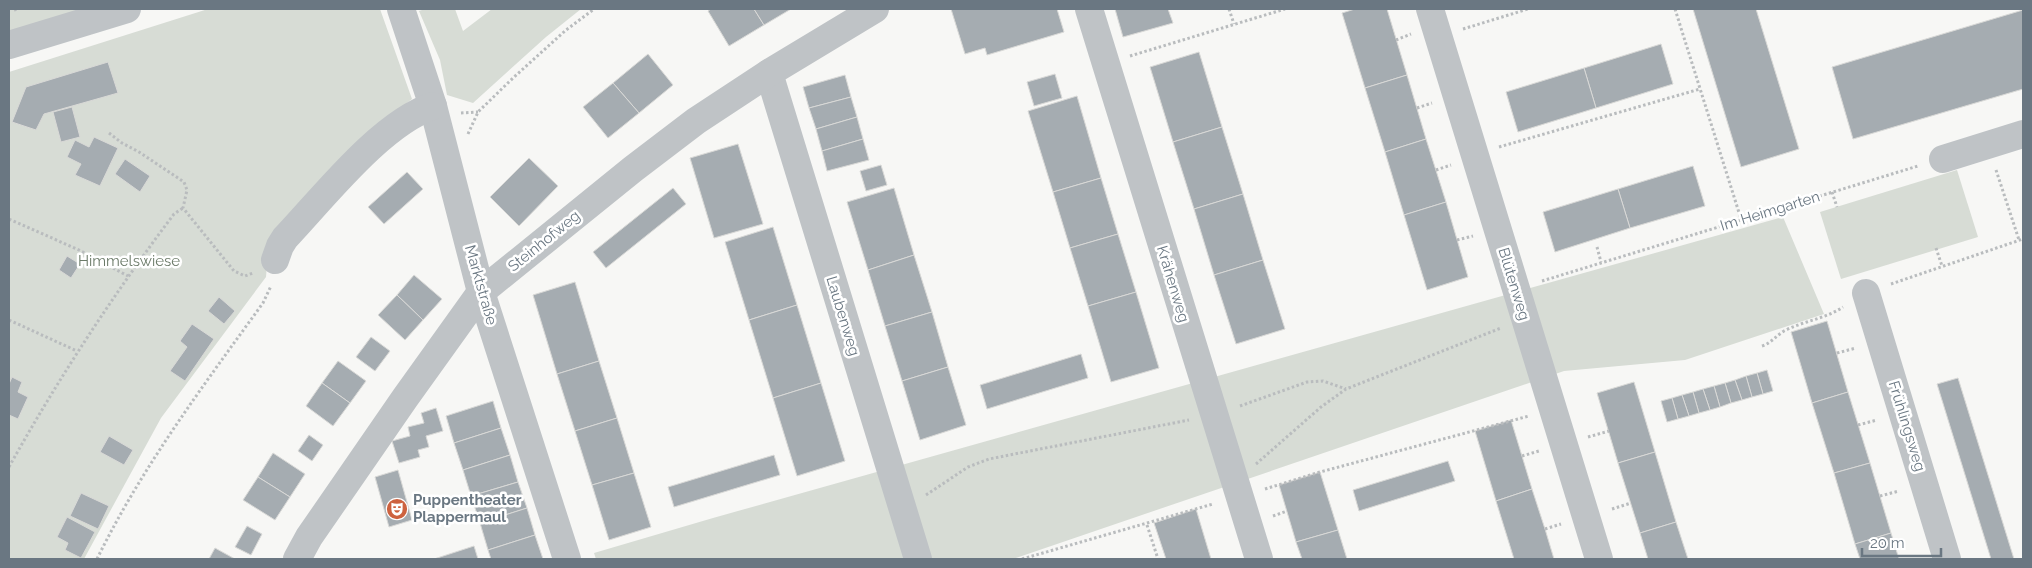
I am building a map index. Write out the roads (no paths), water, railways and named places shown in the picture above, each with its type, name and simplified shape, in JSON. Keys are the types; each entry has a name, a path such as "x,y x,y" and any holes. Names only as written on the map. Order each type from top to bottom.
{"street":[{"path":"9,45 127,9"},
{"name":"Marktstraße","path":"401,9 433,106 481,292 567,559"},
{"name":"Steinhofweg","path":"297,559 309,537 481,292 633,169 696,121 769,72 875,9"},
{"name":"Krähenweg","path":"1089,9 1259,559"},
{"name":"Blütenweg","path":"1430,9 1599,559"},
{"name":"Laubenweg","path":"769,72 918,559"},
{"path":"275,260 285,238 368,150 418,111 433,106"},
{"path":"1943,159 2023,134"},
{"name":"Frühlingsweg","path":"1866,293 1947,559"}],"place":[{"name":"Puppentheater Plappermaul","path":"397,509"}],"park label":[{"name":"Himmelswiese","path":"129,261"}]}
